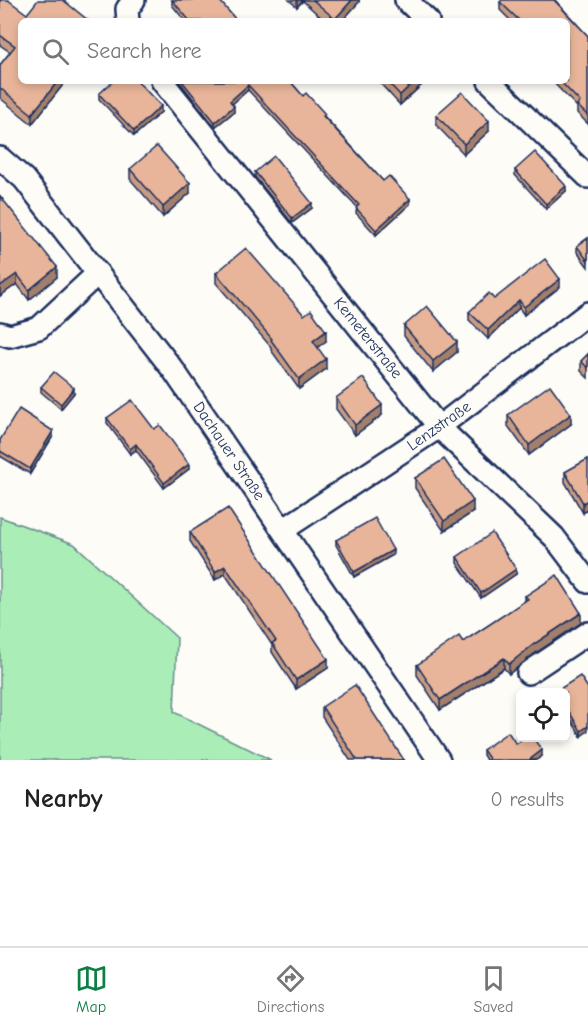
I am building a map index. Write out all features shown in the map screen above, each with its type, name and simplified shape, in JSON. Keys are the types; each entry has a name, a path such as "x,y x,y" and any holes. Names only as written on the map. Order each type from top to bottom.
{"street":[{"path":"128,18 127,9 134,0"},
{"path":"406,0 425,18"},
{"name":"Kemeterstraße","path":"164,84 439,428 554,537 588,582"},
{"path":"492,84 588,177"},
{"name":"Dachauer Straße","path":"0,158 24,178 174,371 439,760"},
{"path":"0,333 10,336 39,328 98,273"},
{"name":"Lenzstraße","path":"284,530 439,428 586,317"},
{"path":"528,673 588,633"}],"green space":[{"path":"0,517 74,544 177,638 174,712 271,760 0,760"}],"building":[{"path":"0,0 8,0 27,14 38,0 63,0 85,18 18,18 18,84 56,84 32,114 0,88 0,65 15,46 0,35"},
{"path":"172,0 219,0 234,18 187,18"},
{"path":"313,0 352,0 334,18"},
{"path":"502,0 554,0 588,36 588,116 577,105 580,102 563,84 570,84 570,18 517,18 500,2"},
{"path":"110,84 140,84 161,106 134,131 99,94"},
{"path":"184,84 293,84 303,96 306,93 325,114 323,116 383,181 389,176 410,199 376,230 356,208 359,205 248,85 230,101 234,106 215,122"},
{"path":"390,84 412,84 400,95"},
{"path":"462,92 489,121 464,144 436,115"},
{"path":"157,146 190,183 163,207 130,169"},
{"path":"535,152 566,186 546,204 515,170"},
{"path":"274,156 312,203 292,218 255,172"},
{"path":"0,196 57,267 29,290 17,274 0,286"},
{"path":"588,238 588,261 577,246"},
{"path":"246,248 304,315 311,310 326,331 313,341 326,359 299,379 272,339 216,273"},
{"path":"545,259 560,279 524,307 519,300 488,330 469,312 489,293 494,299"},
{"path":"427,306 457,342 433,361 404,326"},
{"path":"588,354 588,368 581,361"},
{"path":"54,372 74,388 61,404 41,387"},
{"path":"363,378 382,405 355,425 336,398"},
{"path":"550,385 571,414 529,445 508,415"},
{"path":"132,400 154,429 160,425 189,464 164,483 136,444 130,449 107,418"},
{"path":"19,409 53,431 30,469 0,451 0,440"},
{"path":"444,459 473,501 444,521 415,478"},
{"path":"588,459 588,500 583,503 565,472"},
{"path":"228,508 328,659 296,680 272,643 276,641 225,566 215,572 190,532"},
{"path":"375,518 393,550 354,572 336,540"},
{"path":"492,533 516,569 481,593 457,557"},
{"path":"557,575 581,613 534,644 509,664 504,658 440,700 417,665 459,636 463,642 528,599 525,596"},
{"path":"580,676 588,688 588,726 581,731 570,713 570,688 561,688"},
{"path":"355,685 404,760 357,760 322,707"},
{"path":"508,732 516,744 536,742 542,750 529,760 490,760 483,750"}]}
